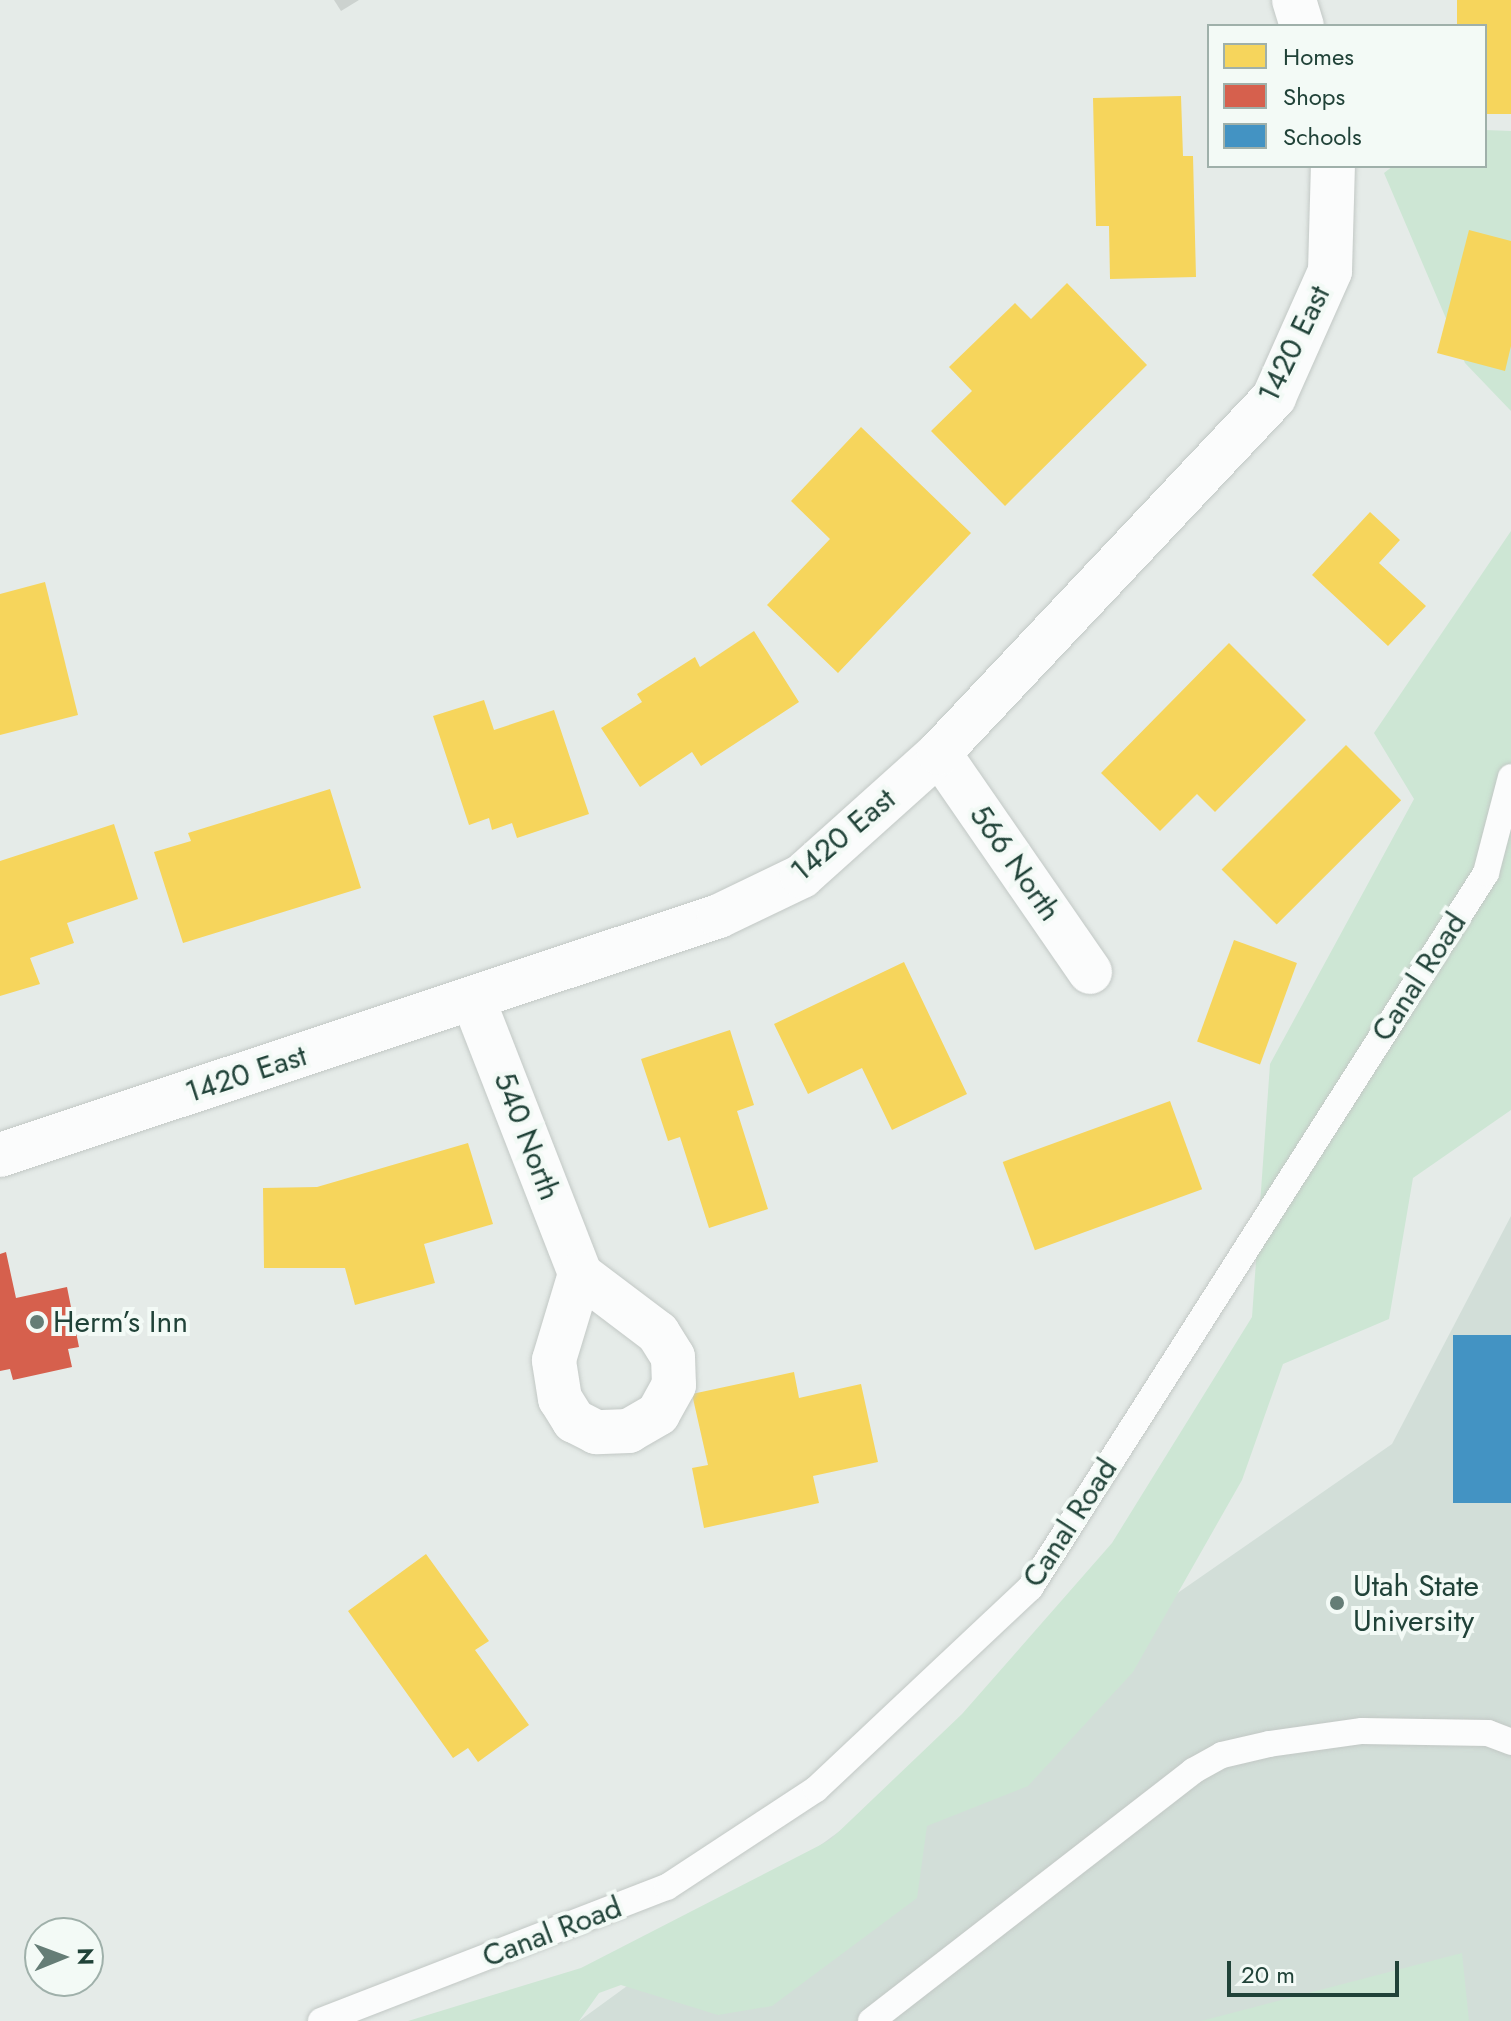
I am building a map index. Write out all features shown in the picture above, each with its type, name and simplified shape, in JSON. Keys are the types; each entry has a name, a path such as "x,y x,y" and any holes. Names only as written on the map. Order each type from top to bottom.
{"street":[{"path":"1294,0 1301,24"},
{"name":"1420 East","path":"0,1155 719,916 802,876 939,753 1274,397 1330,271 1333,168"},
{"name":"566 North","path":"939,753 1090,972"},
{"name":"540 North","path":"473,999 580,1274"}],"lane":[{"name":"Canal Road","path":"321,2021 667,1887 816,1789 1030,1588 1486,873 1511,777"},
{"path":"871,2021 1193,1771 1222,1755 1269,1744 1362,1731 1488,1733 1511,1742"}],"shaded area":[{"name":"Utah State University","path":"1511,1216 1511,2021 579,2021 933,1763 1392,1444"}],"green space":[{"path":"1487,130 1511,131 1511,411 1465,363 1384,173 1390,168 1487,168"},
{"path":"1511,531 1511,1110 1413,1178 1389,1319 1283,1364 1242,1480 1133,1672 1028,1786 927,1826 917,1898 772,2006 718,2015 621,1985 599,1993 579,2021 408,2021 581,1968 830,1840 962,1714 1112,1543 1252,1317 1270,1064 1414,799 1374,733"},
{"path":"1462,1953 1469,2021 1201,2021"}],"building: Homes":[{"path":"1457,0 1511,0 1511,114 1487,114 1487,24 1457,24"},
{"path":"1181,96 1183,156 1193,156 1196,277 1110,279 1109,226 1096,226 1093,98"},
{"path":"1469,230 1511,241 1511,346 1505,371 1437,353"},
{"path":"1067,283 1147,365 1005,506 931,431 972,391 949,367 1015,303 1031,319"},
{"path":"861,427 971,533 838,673 767,605 830,539 791,501"},
{"path":"1370,512 1400,540 1379,563 1426,606 1388,646 1312,575"},
{"path":"45,582 78,715 0,735 0,594"},
{"path":"754,631 799,702 701,766 692,752 640,787 601,728 642,702 637,694 695,657 700,667"},
{"path":"1229,643 1306,720 1215,812 1197,794 1160,831 1101,773"},
{"path":"484,700 494,730 554,710 589,814 517,838 512,823 492,830 489,818 469,825 433,716"},
{"path":"1346,745 1401,800 1277,925 1222,869"},
{"path":"330,789 361,888 183,943 154,852 191,841 188,833"},
{"path":"114,824 138,899 67,923 74,943 30,958 40,984 0,996 0,861"},
{"path":"1234,940 1297,963 1260,1064 1197,1041"},
{"path":"904,962 967,1094 892,1130 862,1068 808,1094 774,1024"},
{"path":"730,1030 754,1105 737,1111 768,1209 709,1228 680,1137 668,1141 641,1059"},
{"path":"1170,1101 1202,1189 1035,1250 1003,1162"},
{"path":"468,1143 493,1224 424,1244 435,1283 355,1305 345,1268 264,1268 263,1188 317,1187"},
{"path":"794,1372 799,1398 861,1384 878,1462 813,1476 819,1503 704,1528 692,1468 708,1465 692,1394"},
{"path":"426,1554 489,1641 475,1650 529,1725 478,1762 468,1748 453,1758 348,1611"}],"building: Shops":[{"name":"Herm’s Inn","path":"6,1252 16,1298 67,1287 79,1347 68,1349 72,1367 13,1380 10,1369 0,1371 0,1254"}],"building: Schools":[{"path":"1453,1335 1511,1335 1511,1503 1453,1503"}],"building: Other":[{"path":"334,0 359,0 341,11"}],"place":[{"name":"Herm’s Inn","path":"37,1322"},
{"name":"Utah State University","path":"1337,1603"}]}
